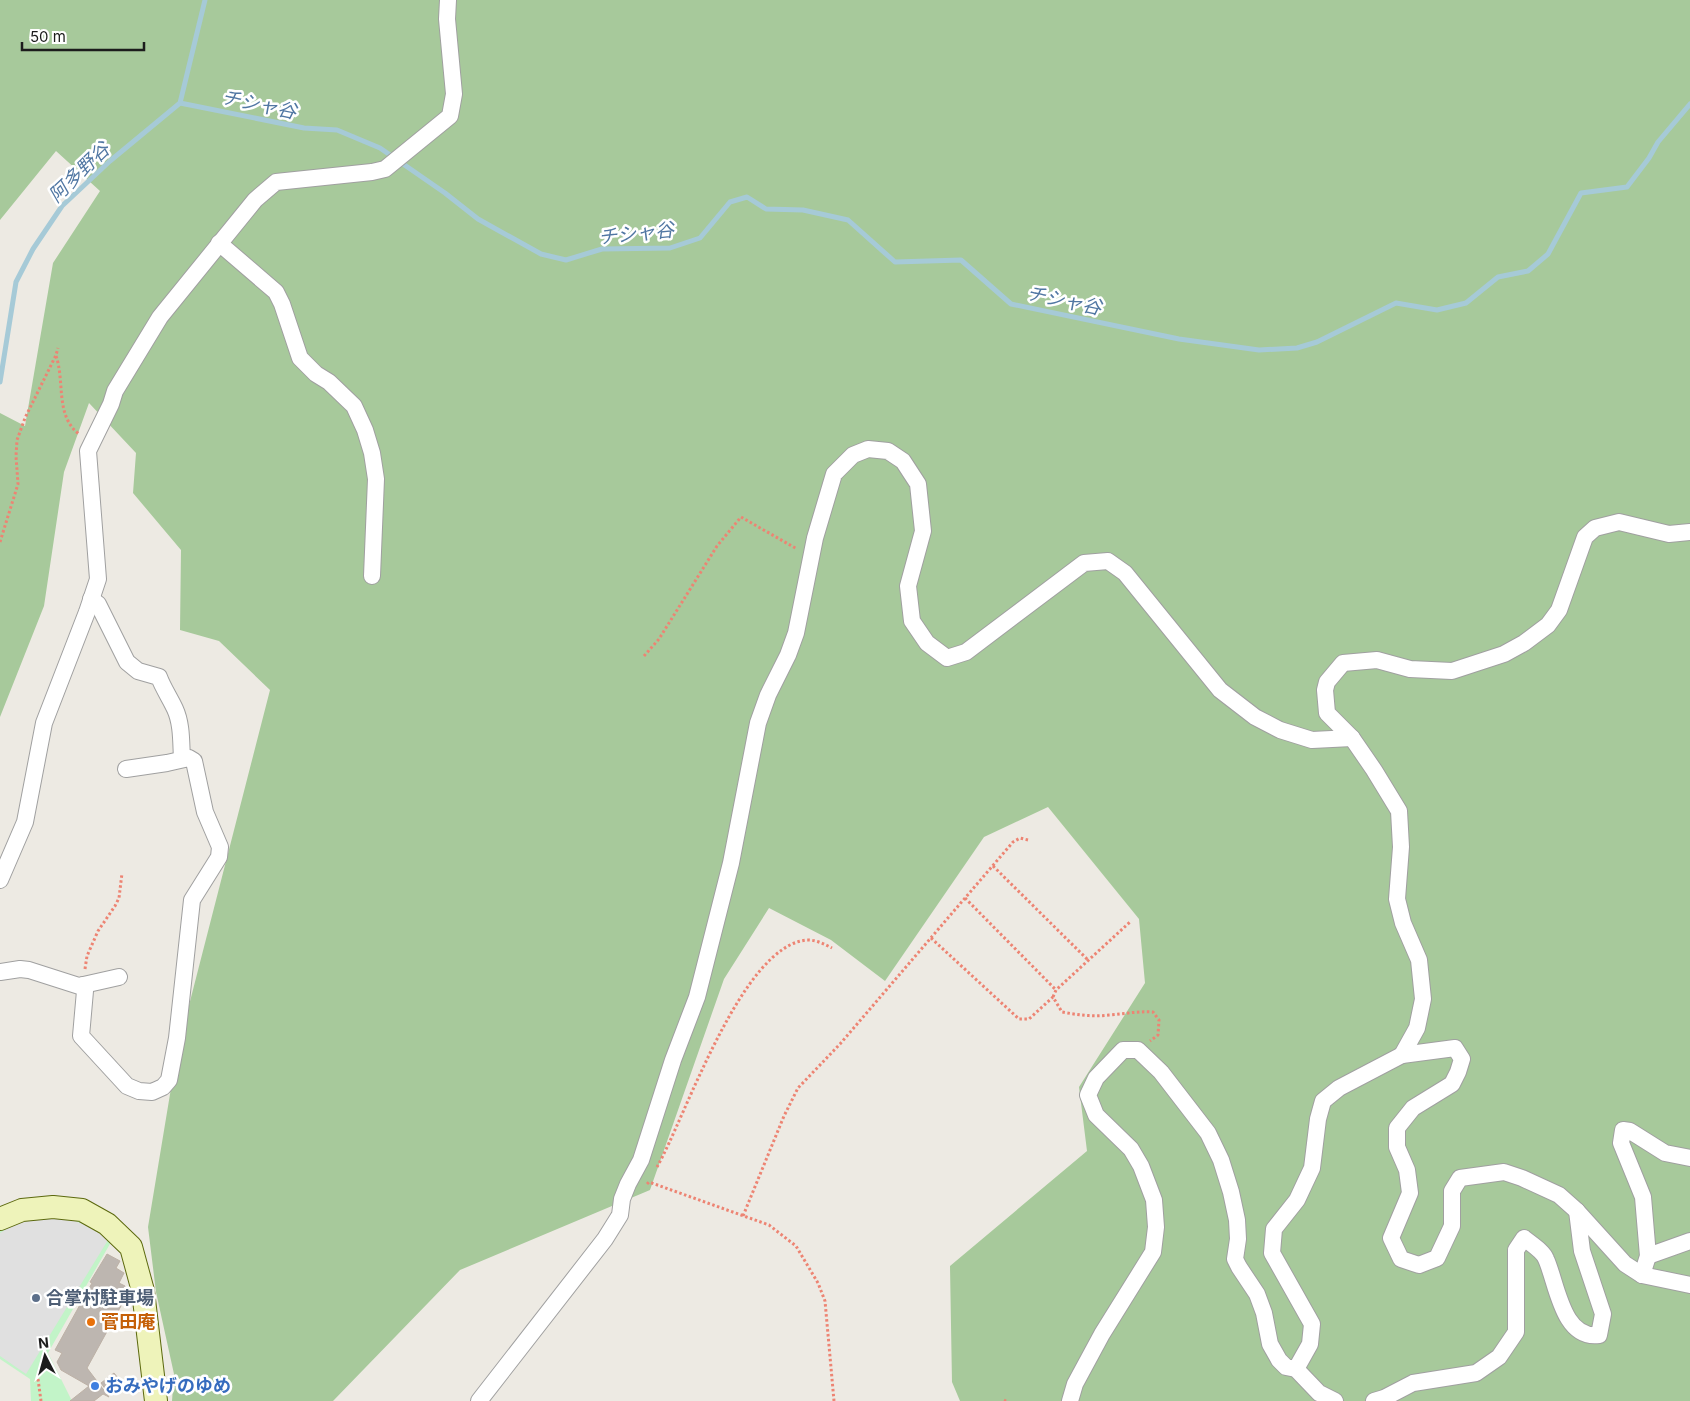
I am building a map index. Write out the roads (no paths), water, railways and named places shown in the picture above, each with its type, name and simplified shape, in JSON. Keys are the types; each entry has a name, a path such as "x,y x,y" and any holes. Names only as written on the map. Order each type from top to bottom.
{"street":[{"path":"0,880 24,822 44,723 98,579 88,451 119,384 160,318 255,200 276,182 385,169 406,154 450,116 454,94 447,19 448,0"},
{"path":"219,243 276,292 282,304 300,358 354,406 365,430 372,453 376,479 372,576"},
{"path":"478,1401 605,1239 620,1214 622,1199 641,1160 697,997 731,863 758,723 768,695 788,655 796,633 815,538 834,474 853,455 868,449 888,451 903,461 918,484 922,531 908,586 912,621 926,643 946,658 966,652 1084,563 1108,561 1125,573 1220,690 1255,717 1280,730 1312,740 1352,738"},
{"path":"1402,1055 1417,1028 1423,999 1419,960 1403,923 1397,899 1401,846 1399,811 1352,738 1327,713 1325,690 1327,682 1343,664 1377,660 1410,669 1452,671 1504,654 1524,643 1548,625 1554,618 1566,593 1575,561 1585,537 1595,528 1619,522 1669,534 1690,532"},
{"path":"91,599 98,604 127,662 138,671 159,677 176,710 181,733 182,759"},
{"path":"83,985 85,991 81,1036 127,1086 139,1091 152,1092 163,1087 169,1080 177,1038 192,900 219,857 220,847 205,812 194,760 189,758 126,769"},
{"path":"0,972 20,969 29,970 79,986 119,977"},
{"path":"1296,1369 1310,1344 1312,1324 1272,1253 1274,1229 1297,1200 1312,1168 1318,1119 1323,1100 1339,1088 1402,1055 1455,1048 1462,1059 1452,1084 1413,1108 1397,1128 1397,1146 1407,1170 1410,1193 1391,1238 1401,1258 1419,1265 1437,1258 1452,1226 1452,1191 1460,1178 1504,1172 1559,1195 1577,1211 1625,1264 1642,1275 1690,1285"},
{"path":"1070,1401 1075,1384 1102,1334 1153,1252 1156,1227 1154,1200 1141,1166 1131,1149 1096,1115 1088,1095 1096,1078 1123,1050 1138,1050 1161,1072 1208,1133 1218,1154 1231,1192 1237,1220 1238,1239 1235,1258 1264,1312 1270,1344 1279,1360 1286,1367 1296,1369 1319,1393 1335,1401"},
{"path":"1642,1275 1648,1256 1643,1197 1621,1143 1623,1130 1630,1131 1665,1153 1690,1158"},
{"path":"0,1219 22,1210 53,1207 82,1210 107,1224 131,1247 143,1292 156,1401"},
{"path":"1374,1401 1413,1383 1476,1373 1499,1357 1516,1332 1516,1250 1524,1238 1546,1257 1564,1310 1573,1326 1591,1336 1598,1335 1603,1314 1582,1251 1577,1211"},
{"path":"1648,1256 1690,1241"}],"waterway":[{"name":"阿多野谷","path":"0,382 16,282 33,249 62,206 110,161 180,103 205,0"},
{"name":"チシャ谷","path":"180,103 304,128 337,130 380,148 445,193 478,219 541,254 566,260 602,249 670,248 700,238 730,202 747,197 766,209 803,210 848,220 895,262 961,260 1011,304 1179,339 1259,350 1297,348 1317,342 1396,303 1437,310 1466,303 1498,277 1528,271 1548,254 1581,193 1627,187 1649,158 1658,142 1690,104"}],"place":[{"name":"合掌村駐車場","path":"36,1298"},
{"name":"菅田庵","path":"91,1322"},
{"name":"おみやげのゆめ","path":"95,1386"}]}
